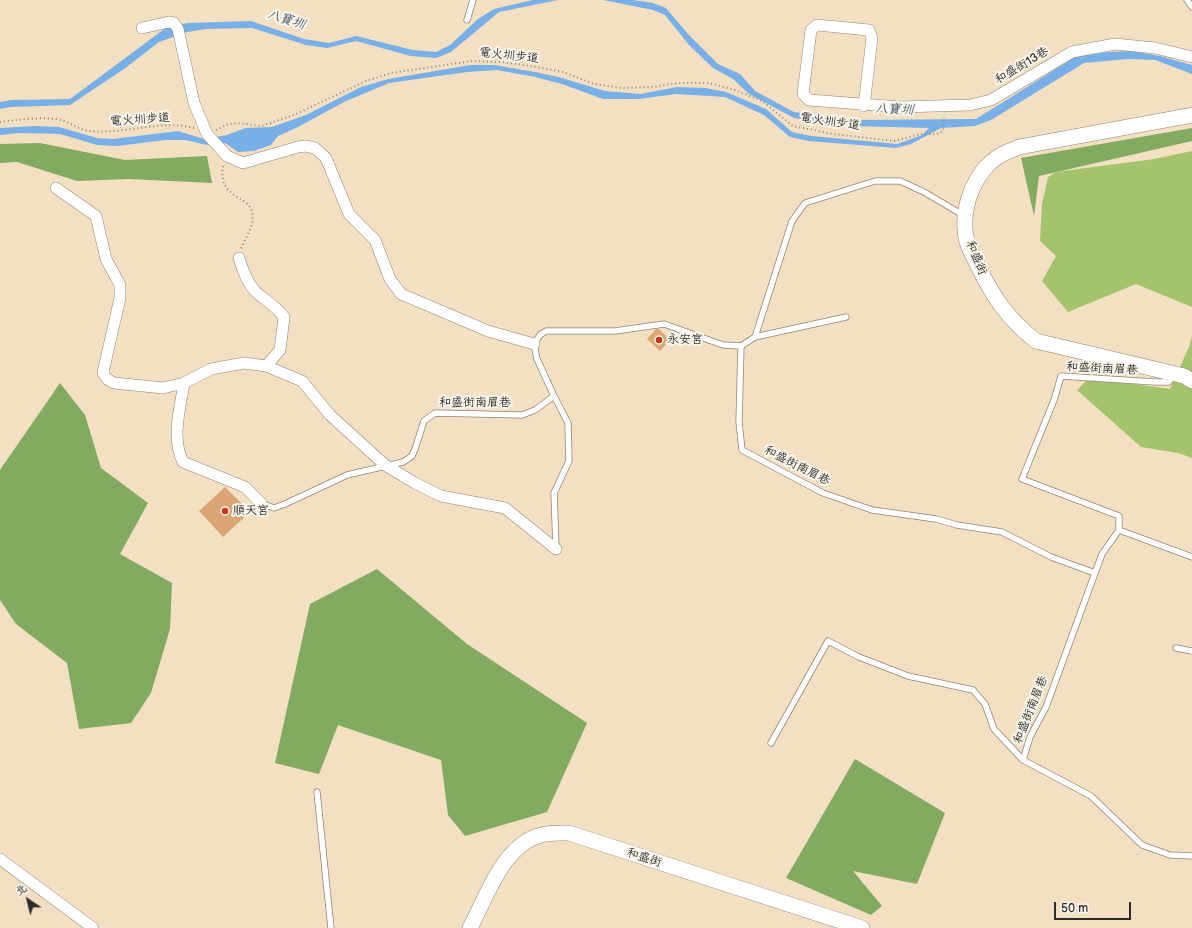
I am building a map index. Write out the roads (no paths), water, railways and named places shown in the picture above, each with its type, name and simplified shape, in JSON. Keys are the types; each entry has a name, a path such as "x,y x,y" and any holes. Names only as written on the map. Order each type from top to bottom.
{"main road":[{"name":"和盛街","path":"1192,115 1025,146 1004,154 990,163 971,189 965,216 967,242 992,296 1018,327 1036,341 1175,374 1192,381"},
{"name":"和盛街","path":"470,928 506,860 515,849 526,841 542,835 557,833 569,833 862,928"}],"street":[{"path":"142,28 169,22 174,23 178,29 194,104 207,134 227,156 243,163 298,147 305,146 315,148 326,158 349,214 375,240 390,279 401,294 488,331 534,344"},
{"name":"和盛街13巷","path":"864,106 872,38 869,30 817,25 810,30 804,94 809,100 864,106 914,107 970,105 991,100 1072,52 1115,44 1155,48 1192,57"},
{"path":"56,188 96,216 106,259 120,285 120,298 103,372 107,378 114,383 163,388 184,383 211,368 244,363 266,366 302,381 330,415 385,465 415,483 442,496 505,508 556,549"},
{"path":"238,258 248,281 258,294 278,309 284,317 280,350 266,366"},
{"path":"184,383 176,433 178,452 183,462 245,487 261,503"},
{"path":"0,859 93,928"}],"lane":[{"path":"467,20 473,0"},
{"path":"1187,0 1192,6"},
{"path":"755,337 792,221 805,203 875,181 900,181 924,192 965,216"},
{"path":"556,549 554,493 569,461 568,424 537,360 534,344 540,335 546,331 615,331 664,324 723,345 741,346 755,337 846,317"},
{"name":"和盛街南眉巷","path":"741,346 738,422 742,450 823,493 872,510 936,518 957,526 1002,532 1051,557 1095,573"},
{"name":"和盛街南眉巷","path":"1175,374 1169,382 1061,376 1054,400 1022,479 1119,516 1119,530 1102,554 1046,707 1030,737 1024,760 1091,796 1142,845 1170,854 1192,856"},
{"name":"和盛街南眉巷","path":"261,503 274,508 286,504 347,475 403,462 412,456 424,421 435,413 522,415 535,410 554,396"},
{"path":"1119,530 1192,557"},
{"path":"771,743 828,641 860,658 908,676 973,690 985,704 994,729 1024,760"},
{"path":"1176,648 1192,651"},
{"path":"317,792 331,928"}],"water":[{"name":"八寶圳","path":"533,0 558,0 499,12 451,52 436,58 411,56 356,41 327,48 306,45 252,28 206,29 187,32 159,42 124,69 70,105 11,107 0,109 0,102 11,100 70,99 167,27 188,23 251,21 304,39 329,43 356,36 413,50 436,52 450,45 478,19 494,9"},
{"path":"603,0 633,0 653,3 666,8 688,34 718,64 740,74 755,91 794,112 855,120 976,119 1075,57 1108,52 1132,51 1160,56 1192,65 1192,74 1155,60 1129,59 1084,63 991,120 975,126 941,128 911,144 896,148 809,141 790,137 764,115 725,97 676,94 639,99 603,99 562,84 497,70 467,72 389,83 344,102 278,136 271,145 254,151 238,152 225,143 207,145 185,140 165,140 118,146 97,145 60,134 20,133 0,135 0,128 33,126 59,127 97,138 113,139 178,131 204,139 227,135 245,128 272,127 306,115 361,87 388,79 471,65 494,65 535,72 562,78 605,91 640,94 677,87 706,88 726,92 766,109 792,132 811,136 897,144 922,135 929,128 851,126 794,118 749,94 733,79 713,68 689,45 665,15 653,10"}],"place":[{"name":"永安宮","path":"659,340"},
{"name":"順天宮","path":"225,511"}]}
